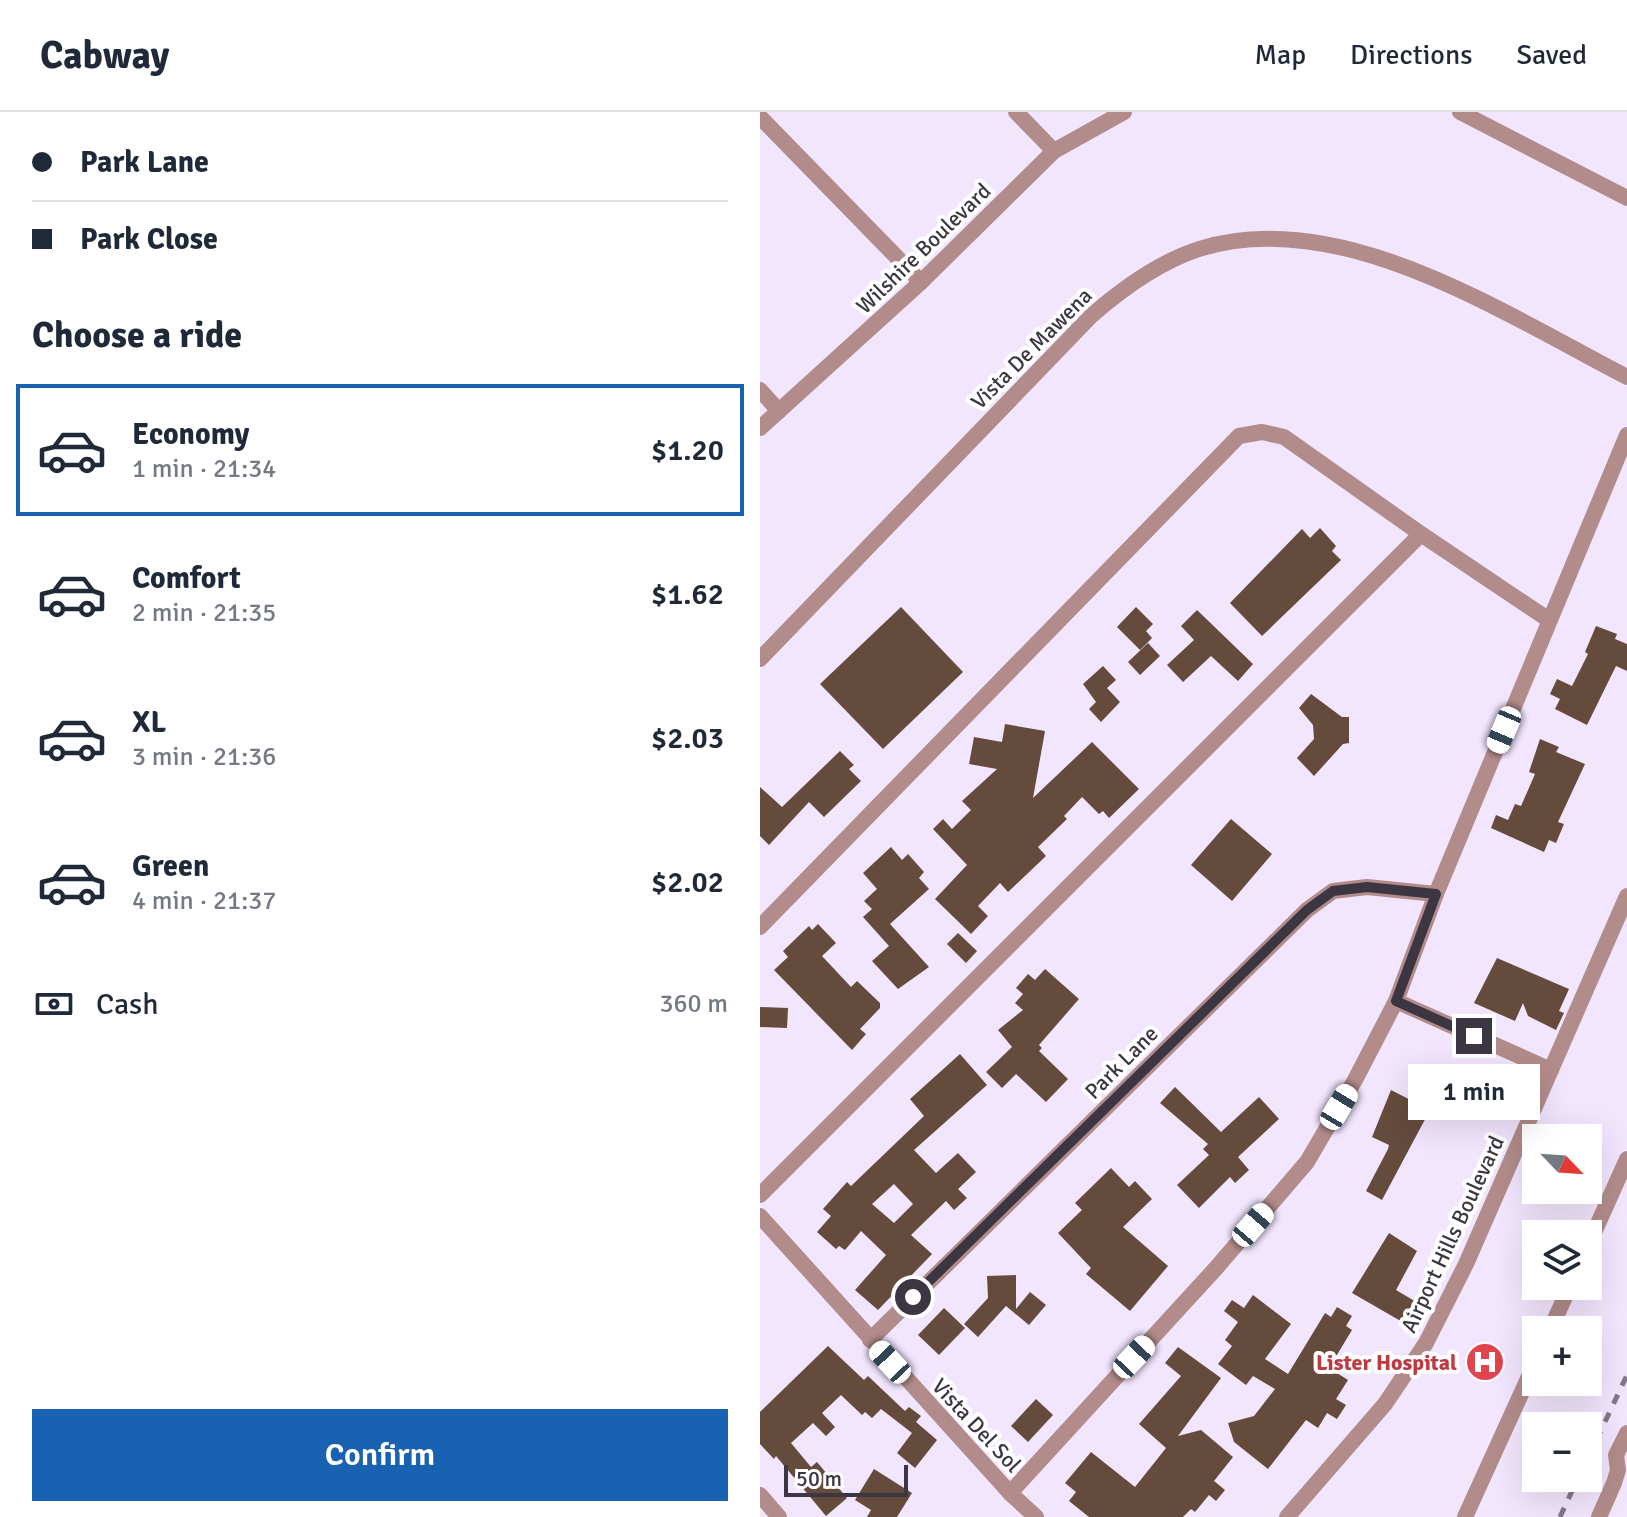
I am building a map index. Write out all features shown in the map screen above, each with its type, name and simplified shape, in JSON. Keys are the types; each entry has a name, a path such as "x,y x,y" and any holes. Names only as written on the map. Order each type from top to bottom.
{"street":[{"path":"1016,112 1054,151"},
{"name":"Wilshire Boulevard","path":"760,428 921,282 1054,151 1124,112"},
{"path":"1460,112 1627,198"},
{"path":"760,117 921,282"},
{"name":"Vista De Mawena","path":"760,659 1091,316 1149,273 1198,249 1234,242 1311,243 1404,265 1627,377"},
{"path":"760,390 779,411"},
{"path":"760,927 1239,436 1262,432 1284,437 1549,620"},
{"path":"1010,1493 1217,1267 1307,1162 1396,1001 1436,894 1627,435"},
{"path":"760,1195 1421,534"},
{"name":"Park Lane","path":"870,1340 1307,910 1333,891 1367,887 1436,894"},
{"name":"Airport Hills Boulevard","path":"1287,1517 1385,1404 1426,1343 1466,1264 1627,896"},
{"path":"1396,1001 1551,1070"},
{"path":"1600,1220 1627,1159"},
{"name":"Vista Del Sol","path":"760,1216 1010,1493 1036,1517"},
{"path":"1465,1517 1522,1392"},
{"path":"1599,1517 1618,1470 1616,1455 1627,1433"},
{"path":"760,1495 779,1517"}],"building":[{"path":"1320,528 1336,546 1332,551 1341,560 1262,636 1230,603 1302,529 1310,538"},
{"path":"901,607 963,672 883,749 820,684"},
{"path":"1136,607 1153,624 1146,631 1152,638 1140,650 1117,627"},
{"path":"1197,610 1253,664 1238,681 1211,656 1183,682 1167,665 1194,640 1181,626"},
{"path":"1596,626 1617,634 1615,639 1627,644 1627,671 1616,666 1587,725 1555,709 1560,699 1550,694 1557,679 1572,686 1588,654 1585,652"},
{"path":"1148,643 1160,656 1140,675 1128,662"},
{"path":"1103,666 1116,680 1107,688 1120,702 1101,722 1089,709 1096,702 1083,684"},
{"path":"1311,694 1342,717 1349,717 1349,743 1343,744 1314,776 1297,758 1314,739 1313,725 1299,708"},
{"path":"1005,724 1045,731 1033,798 1092,742 1139,789 1109,818 1103,811 1099,814 1082,797 1064,816 1067,819 1038,847 1046,856 1008,892 1000,883 978,906 988,916 971,934 935,899 967,865 933,829 943,819 952,829 971,810 962,801 997,769 969,764 974,737 1002,742"},
{"path":"1540,739 1559,747 1556,752 1585,764 1558,822 1564,824 1556,843 1549,840 1544,852 1491,828 1496,815 1508,820 1515,804 1521,806 1535,774 1529,772"},
{"path":"840,751 854,765 849,769 861,781 824,817 809,802 769,845 760,836 760,787 782,807"},
{"path":"1231,819 1272,854 1232,901 1191,865"},
{"path":"891,847 902,860 908,854 924,872 919,878 929,889 890,924 929,967 898,989 872,961 889,946 863,917 872,909 864,901 877,889 863,873"},
{"path":"818,924 836,943 822,956 851,987 857,981 880,1003 880,1008 860,1029 866,1034 852,1050 774,970 788,957 783,951 809,926 812,930"},
{"path":"958,933 977,951 966,963 947,944"},
{"path":"1497,958 1569,989 1559,1011 1564,1013 1556,1030 1528,1016 1523,1003 1515,1021 1474,1003"},
{"path":"1045,969 1079,999 1039,1045 1042,1048 1039,1051 1068,1079 1046,1102 1016,1074 1002,1088 986,1072 1012,1047 998,1030 1023,1010 1015,1003 1023,994 1016,988 1028,974 1035,980"},
{"path":"760,1007 788,1008 787,1028 760,1027"},
{"path":"960,1054 987,1085 914,1150 936,1173 958,1153 976,1172 958,1189 967,1198 954,1210 946,1201 911,1235 932,1254 878,1310 855,1290 886,1255 861,1231 845,1250 839,1246 836,1249 817,1232 831,1216 823,1209 847,1182 851,1186 924,1116 910,1099","holes":["894,1184 913,1204 894,1223 872,1204"]},
{"path":"1175,1087 1221,1132 1259,1097 1279,1119 1238,1157 1249,1170 1235,1183 1230,1177 1199,1208 1177,1185 1209,1155 1203,1149 1208,1144 1160,1103"},
{"path":"1391,1090 1430,1110 1382,1200 1366,1191 1389,1145 1372,1137"},
{"path":"1111,1168 1129,1187 1135,1181 1152,1199 1123,1227 1168,1266 1130,1311 1086,1274 1091,1268 1058,1233 1082,1210 1075,1203"},
{"path":"1389,1233 1417,1251 1396,1290 1423,1306 1411,1327 1352,1293"},
{"path":"1016,1275 1016,1309 1030,1292 1046,1305 1029,1325 1006,1306 978,1337 964,1324 988,1298 987,1276"},
{"path":"1253,1295 1291,1324 1265,1359 1288,1374 1325,1313 1331,1317 1337,1307 1352,1316 1346,1326 1352,1330 1329,1368 1348,1380 1336,1399 1346,1405 1337,1419 1327,1413 1318,1428 1306,1420 1268,1469 1234,1442 1228,1423 1254,1416 1275,1389 1253,1376 1246,1385 1218,1364 1232,1346 1225,1340 1238,1322 1224,1311 1232,1300 1244,1308"},
{"path":"944,1308 965,1328 939,1355 918,1335"},
{"path":"828,1346 864,1380 868,1376 905,1411 909,1407 921,1416 916,1422 937,1440 915,1468 897,1453 912,1433 881,1409 872,1418 865,1412 862,1415 841,1395 822,1413 835,1427 826,1436 813,1423 791,1443 811,1467 817,1462 847,1498 826,1516 776,1456 774,1459 760,1444 760,1412"},
{"path":"1178,1347 1221,1378 1178,1436 1201,1430 1233,1457 1214,1481 1225,1490 1216,1501 1209,1495 1195,1512 1191,1509 1183,1517 1089,1517 1069,1501 1076,1492 1065,1483 1091,1452 1135,1487 1166,1448 1139,1424 1181,1376 1165,1363"},
{"path":"1036,1399 1053,1415 1028,1442 1011,1426"},
{"path":"874,1469 912,1493 897,1517 867,1517 871,1510 855,1500"}],"railway":[{"path":"1602,1428 1627,1375"},
{"path":"1560,1517 1572,1492"}],"place":[{"name":"Lister Hospital","path":"1485,1362"}],"route":[{"path":"913,1297 1307,910 1333,891 1367,887 1436,894 1396,1001 1474,1036"}]}
